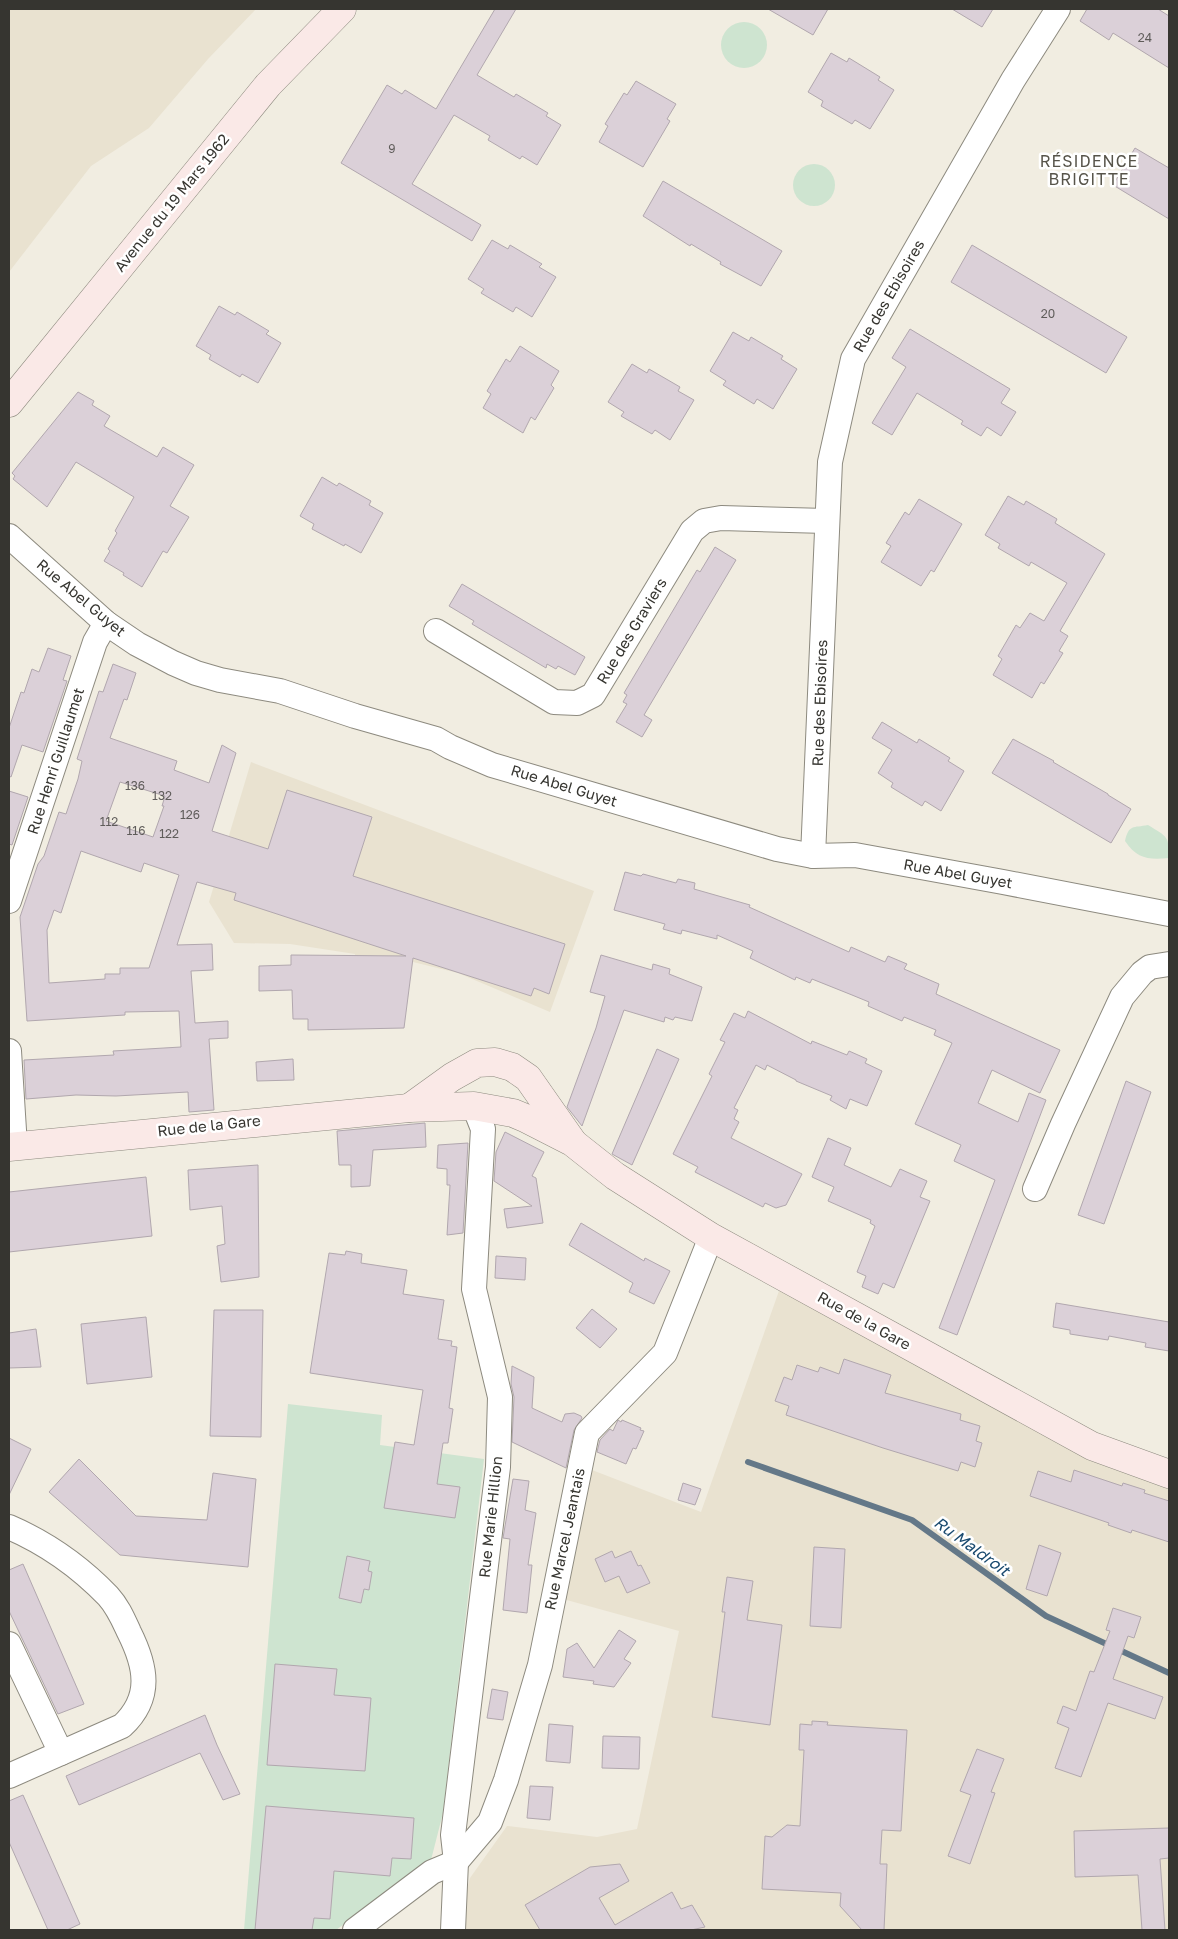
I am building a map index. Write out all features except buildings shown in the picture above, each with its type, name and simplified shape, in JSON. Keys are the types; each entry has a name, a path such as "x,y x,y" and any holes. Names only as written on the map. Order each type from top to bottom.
{"street":[{"name":"Avenue du 19 Mars 1962","path":"9,403 268,85 342,9"},
{"name":"Rue des Ebisoires","path":"813,856 830,462 853,359 1013,80 1058,9"},
{"name":"Rue des Graviers","path":"436,631 554,702 577,704 594,695 692,531 704,521 720,518 826,521"},
{"name":"Rue Abel Guyet","path":"9,536 106,623 137,644 196,673 220,680 280,691 354,716 436,739 492,765 777,849 813,856 855,856 1169,914"},
{"name":"Rue Henri Guillaumet","path":"9,902 95,642 106,623"},
{"path":"1035,1189 1122,997 1142,973 1150,968 1169,964"},
{"path":"9,1051 13,1113 12,1146"},
{"name":"Rue de la Gare","path":"409,1108 477,1063 495,1062 512,1067 528,1078 572,1142"},
{"path":"452,1078 474,1106"},
{"path":"525,1118 537,1104 539,1093"},
{"name":"Rue de la Gare","path":"12,1146 409,1108 474,1106 513,1113 572,1142 615,1176 711,1237 1092,1446 1169,1474"},
{"name":"Rue Marie Hillion","path":"453,1930 456,1862 453,1834 498,1467 500,1397 474,1289 483,1129 474,1106"},
{"name":"Rue Marcel Jeantais","path":"456,1862 490,1822 506,1780 540,1665 587,1433 664,1353 711,1237"},
{"path":"9,1527 48,1546 108,1596 120,1612 138,1650 143,1667 144,1683 140,1702 133,1716 122,1726 9,1776"},
{"path":"9,1644 61,1753"},
{"path":"355,1930 432,1872 456,1862"}],"shaded area":[{"path":"9,9 256,9 208,59 149,128 91,166 9,272"},
{"path":"251,762 594,891 550,1012 458,973 413,962 355,960 355,954 290,944 234,943 209,902"},
{"path":"780,1288 1169,1485 1169,1930 462,1930 462,1908 470,1878 507,1826 597,1837 637,1829 679,1631 563,1599 592,1470 701,1512"}],"green space":[{"path":"739,22 749,22 763,32 767,45 763,58 757,64 749,68 739,68 725,58 721,50 721,40 731,26"},
{"path":"818,164 826,167 832,173 835,185 832,197 826,203 810,206 802,203 796,197 793,181 796,173 802,167"},
{"path":"1148,825 1166,837 1169,858 1155,859 1144,857 1134,852 1125,841 1130,829"},
{"path":"288,1404 382,1415 380,1445 484,1459 443,1813 431,1860 336,1930 244,1930"}],"waterway":[{"name":"Ru Maldroit","path":"748,1462 912,1520 1046,1616 1169,1673"}],"district":[{"name":"RÉSIDENCE BRIGITTE","path":"1089,170"}]}
